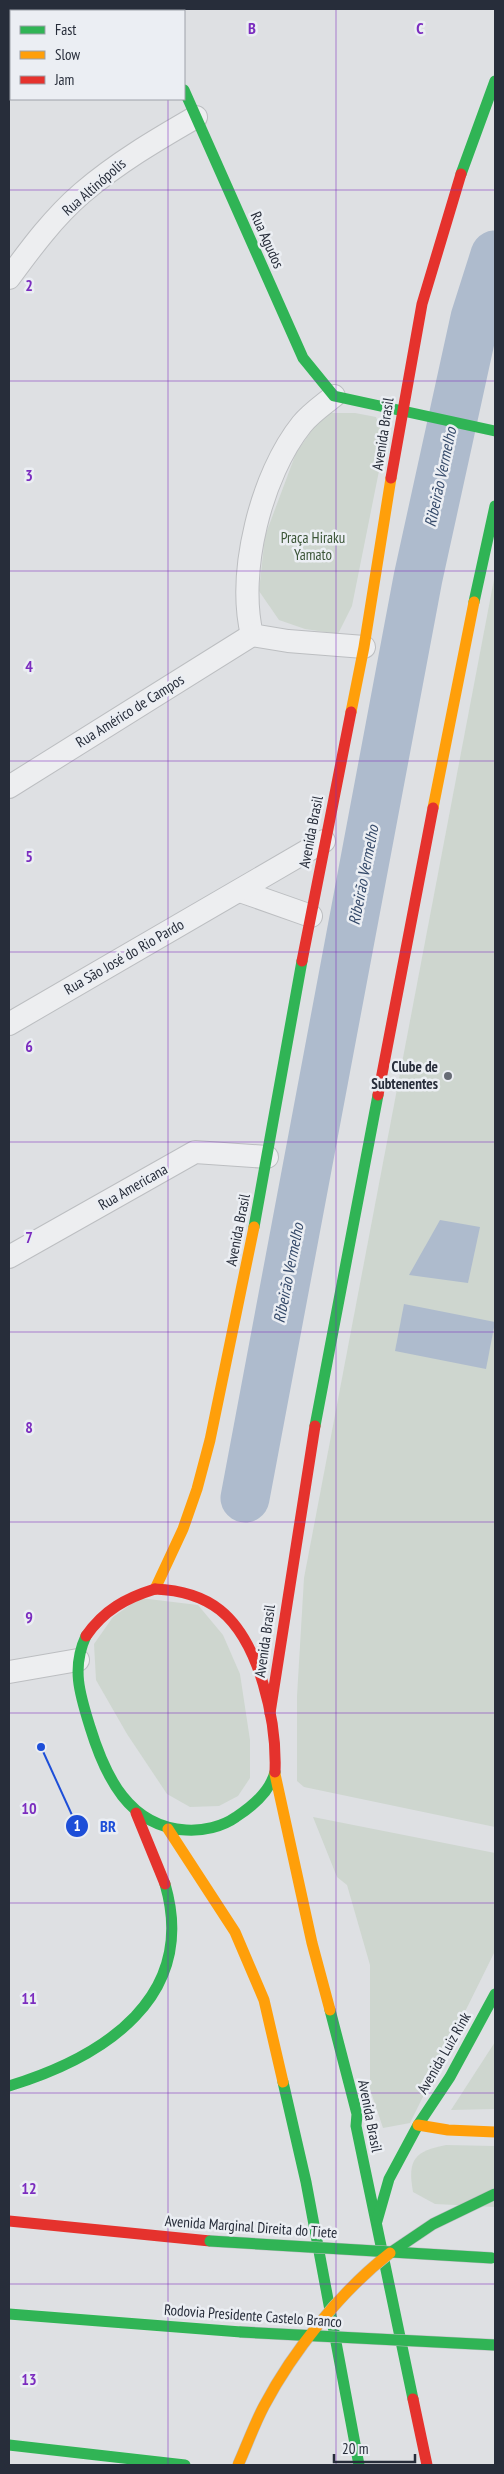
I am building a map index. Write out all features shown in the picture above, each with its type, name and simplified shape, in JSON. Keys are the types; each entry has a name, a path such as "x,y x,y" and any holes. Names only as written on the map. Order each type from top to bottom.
{"main road":[{"name":"Avenida Brasil","path":"155,1589 183,1529 197,1489 210,1440 267,1158 324,841 364,647 402,411 422,304 462,170 495,80"},
{"name":"Rua Agudos","path":"185,92 303,358 334,396"},
{"path":"334,396 495,431"},
{"name":"Avenida Brasil","path":"270,1720 307,1470 460,671 495,506"},
{"name":"Avenida Brasil","path":"275,1774 266,1791 254,1806 240,1818 223,1826 205,1831 186,1832 168,1829 151,1823 136,1813 112,1783 95,1742 78,1686 78,1660 83,1642 92,1626 104,1612 119,1600 136,1593 155,1589 175,1589 195,1594 213,1604 228,1617 249,1652 264,1691 270,1720 275,1774 312,1943 357,2114 356,2126 427,2465"},
{"path":"9,2086 60,2067 102,2044 136,2017 155,1994 166,1971 173,1946 173,1924 168,1898 136,1813"},
{"path":"168,1829 235,1932 264,2000 306,2182 359,2465"},
{"name":"Avenida Luiz Rink","path":"377,2221 389,2180 418,2125 450,2077 495,1994"},
{"path":"418,2125 448,2130 495,2132"},
{"path":"238,2465 267,2399 320,2321 352,2284 378,2261 420,2230 495,2194"},
{"name":"Avenida Marginal Direita do Tiete","path":"9,2221 210,2241 494,2258"},
{"name":"Rodovia Presidente Castelo Branco","path":"9,2314 241,2332 495,2345"},
{"path":"9,2445 185,2465"}],"street":[{"name":"Rua Altinópolis","path":"9,278 37,240 81,194 133,154 196,117"},
{"path":"334,396 301,425 277,462 265,492 252,551 247,603 252,635 288,641 364,647"},
{"name":"Rua Américo de Campos","path":"9,787 252,635"},
{"name":"Rua São José do Rio Pardo","path":"9,1024 324,841"},
{"path":"240,891 311,916"},
{"name":"Rua Americana","path":"9,1257 195,1152 267,1158"},
{"path":"9,1672 78,1660"}],"green space":[{"name":"Praça Hiraku Yamato","path":"324,413 355,413 376,417 385,441 352,606 338,634 305,629 279,620 259,591 265,536 296,453"},
{"name":"Clube de Subtenentes","path":"495,574 495,1827 304,1787 297,1781 297,1696 304,1578"},
{"path":"140,1598 198,1605 223,1635 240,1674 250,1740 250,1778 238,1796 219,1806 190,1807 167,1794 127,1734 96,1680 94,1644 113,1617"},
{"path":"313,1817 495,1853 495,1951 410,2123 383,2128 370,2089 370,1965 347,1885 337,1877"},
{"path":"495,2042 495,2109 451,2110"},
{"path":"446,2145 495,2146 495,2207 435,2204 413,2192 411,2172 416,2158 427,2150"}],"water":[{"path":"440,1220 480,1227 468,1283 409,1275"},
{"path":"404,1304 495,1322 486,1369 395,1351"}],"waterway":[{"name":"Ribeirão Vermelho","path":"245,1498 418,578 475,318 495,255"}],"traffic: fast":[{"path":"461,174 495,81"},
{"path":"185,92 303,358 334,396 495,431"},
{"path":"474,602 495,506"},
{"path":"254,1227 302,961"},
{"path":"315,1426 378,1095"},
{"path":"86,1636 79,1659 80,1693 96,1745 103,1763 122,1796 149,1820 166,1827 186,1830 199,1830 219,1826 242,1813 254,1803 265,1792 275,1772"},
{"path":"9,2086 44,2074 78,2058 109,2039 135,2016 155,1990 168,1959 172,1924 165,1884"},
{"path":"377,2221 389,2179 418,2125 450,2077 495,1994"},
{"path":"330,2010 357,2114 356,2126 413,2399"},
{"path":"283,2082 306,2182 359,2465"},
{"path":"390,2253 433,2224 495,2194"},
{"path":"210,2241 492,2258"},
{"path":"9,2314 241,2332"},
{"path":"241,2332 495,2345"},
{"path":"9,2445 185,2465"}],"traffic: slow":[{"path":"351,712 364,647 391,478"},
{"path":"433,808 474,602"},
{"path":"155,1589 183,1529 197,1489 210,1440 254,1227"},
{"path":"275,1774 312,1943 330,2010"},
{"path":"168,1829 235,1932 264,2000 283,2082"},
{"path":"418,2125 448,2130 495,2132"},
{"path":"238,2465 264,2406 304,2343 354,2285 390,2253"}],"traffic: jam":[{"path":"391,478 422,304 461,174"},
{"path":"302,961 351,712"},
{"path":"378,1095 433,808"},
{"path":"270,1713 315,1426"},
{"path":"155,1589 189,1594 213,1605 234,1624 246,1642 256,1662 269,1707 273,1730 275,1772"},
{"path":"86,1636 100,1619 116,1606 135,1596 155,1589"},
{"path":"136,1813 165,1884"},
{"path":"9,2221 210,2241"},
{"path":"413,2399 427,2465"}],"place":[{"name":"Clube de Subtenentes","path":"448,1076"},
{"name":"BR","path":"41,1747"}]}
